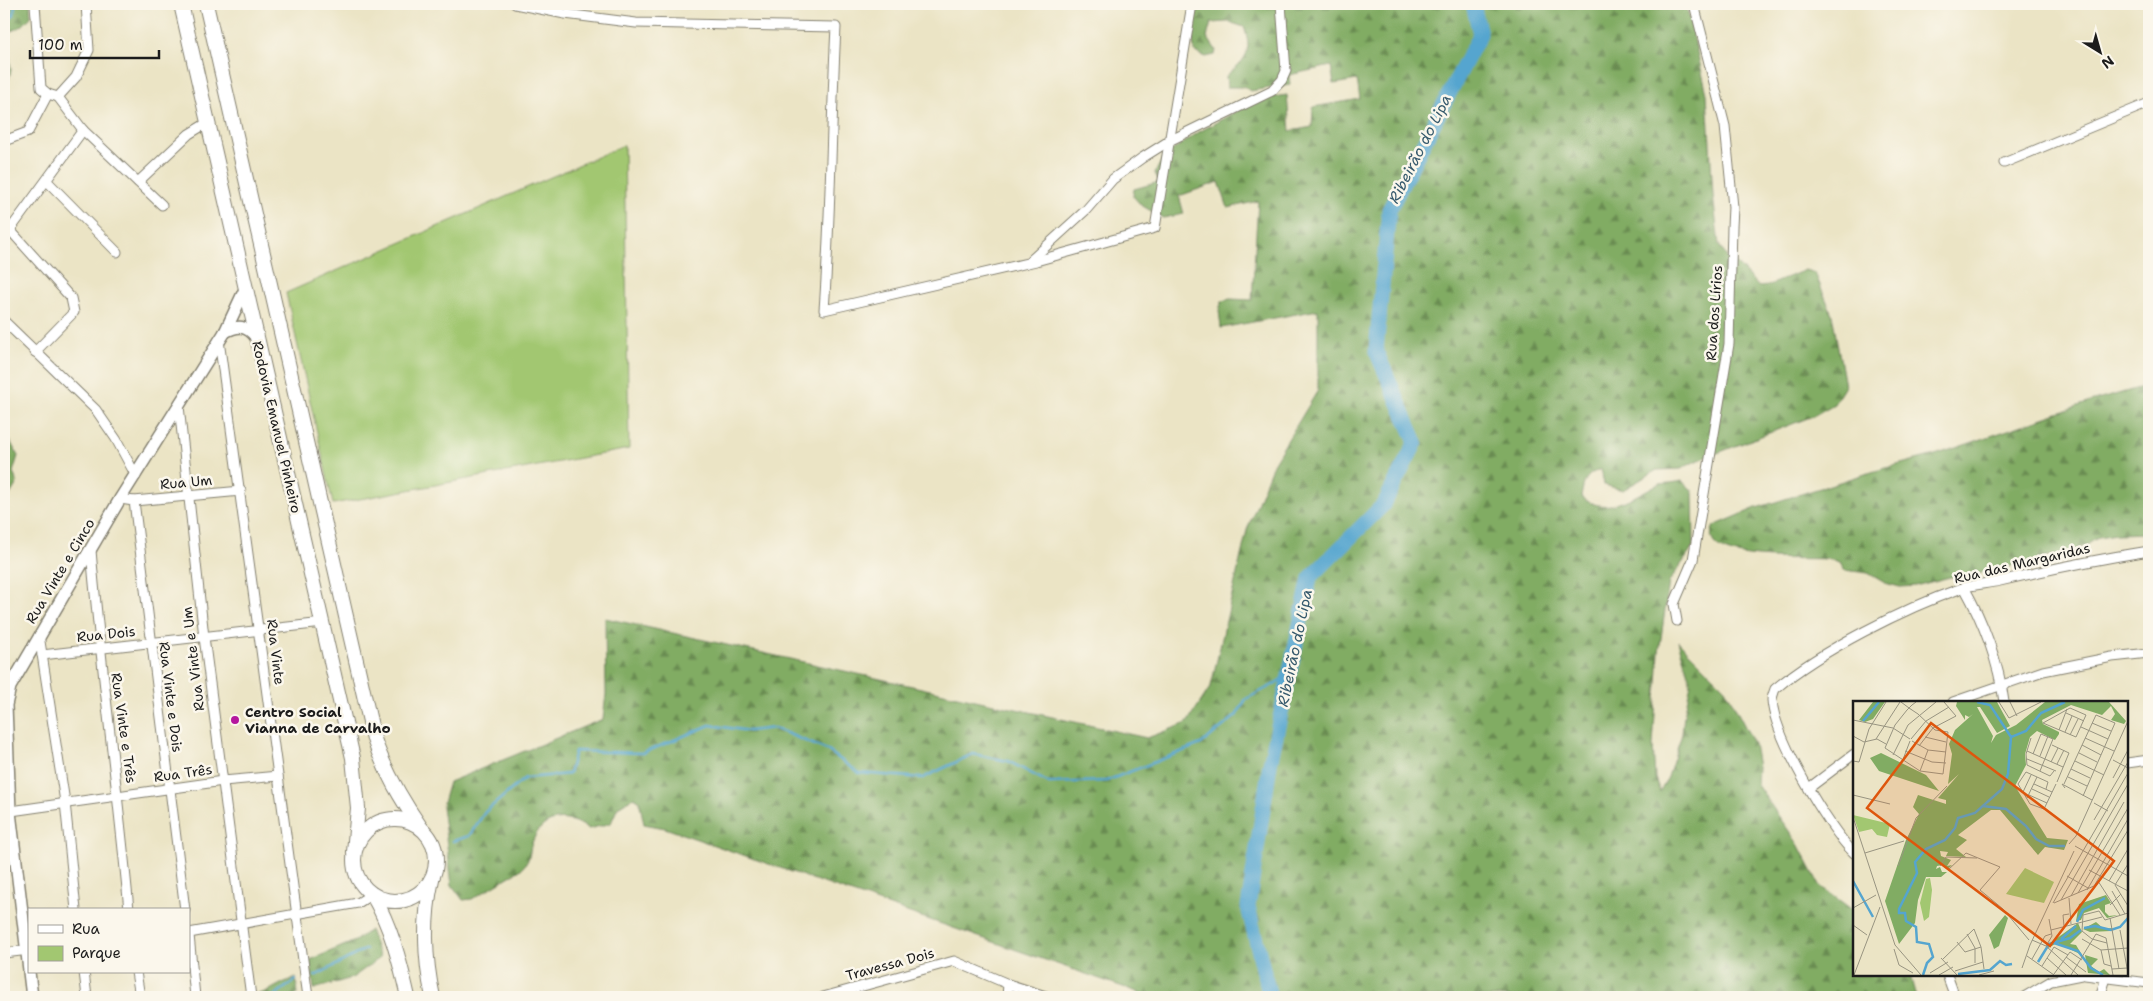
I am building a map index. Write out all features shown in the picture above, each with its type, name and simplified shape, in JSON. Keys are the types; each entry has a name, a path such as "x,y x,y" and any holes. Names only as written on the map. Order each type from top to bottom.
{"main road":[{"name":"Rodovia Emanuel Pinheiro","path":"181,4 323,623 357,782 358,810 354,852"},
{"name":"Rodovia Emanuel Pinheiro","path":"206,4 374,740 382,764 393,785 421,828"},
{"path":"408,997 398,955 380,906 361,883 354,868 354,852 363,834 379,822 393,818 408,820 421,828 430,837 435,849 436,862 424,927 428,977 433,997"},
{"path":"372,894 388,900 405,900 422,890 433,874"}],"street":[{"path":"35,4 41,88 48,94 58,97 82,130 162,205"},
{"path":"58,97 76,77 89,50 86,4"},
{"path":"515,4 565,14 636,22 836,27 831,127 831,221 824,310 1027,263 1155,228 1192,4"},
{"path":"1027,263 1061,235 1113,179 1169,141 1272,91 1282,80 1286,71 1281,4"},
{"name":"Rua dos Lírios","path":"1677,620 1674,604 1693,560 1729,344 1733,207 1725,126 1694,4"},
{"path":"4,141 28,132 48,94"},
{"path":"2004,163 2149,103"},
{"path":"138,182 189,134 207,123"},
{"path":"4,238 82,130"},
{"path":"47,181 117,252"},
{"path":"10,230 71,298 74,312 35,352"},
{"name":"Rua Vinte e Cinco","path":"28,950 7,812 6,705 10,686 120,499 222,336 246,287"},
{"path":"4,321 96,410 116,439 136,476"},
{"path":"222,336 241,326 249,329 256,337"},
{"name":"Rua Vinte","path":"222,336 308,997"},
{"name":"Rua Vinte e Um","path":"179,406 204,637 251,997"},
{"name":"Rua Um","path":"134,501 241,491"},
{"path":"120,499 134,501"},
{"name":"Rua Vinte e Dois","path":"134,501 150,643 185,908"},
{"name":"Rua Vinte e Três","path":"91,550 99,649 119,796 129,908"},
{"name":"Rua das Margaridas","path":"1808,788 1782,736 1772,700 1775,689 1818,659 1904,612 1964,587 2049,568 2149,551"},
{"path":"1964,587 1982,626 2002,686 2004,701"},
{"name":"Rua Dois","path":"42,655 323,623"},
{"path":"39,635 65,802 76,908"},
{"path":"1956,701 2043,671 2112,657 2149,653"},
{"path":"1853,755 1808,788 1828,821 1853,852"},
{"path":"2128,762 2149,760"},
{"name":"Rua Três","path":"7,812 65,802 223,781 278,776"},
{"path":"190,934 358,903 372,894"},
{"path":"190,944 195,997"},
{"path":"4,953 28,950"},
{"name":"Travessa Dois","path":"823,997 954,961 1008,984 1048,997"},
{"name":"Rua Vinte e Cinco","path":"29,974 32,997"},
{"path":"84,974 87,997"},
{"path":"136,974 140,997"},
{"path":"1947,976 1955,997"},
{"path":"2024,997 2051,981 2078,976"},
{"path":"2100,997 2106,976 2149,983"},
{"path":"1007,997 1008,984"}],"green space":[{"path":"4,4 30,4 31,17 22,26 7,33 11,70 4,99"},
{"path":"1206,4 1686,4 1707,94 1713,195 1719,245 1728,259 1738,265 1759,287 1767,286 1805,270 1815,273 1832,314 1845,386 1834,404 1813,416 1694,462 1681,469 1657,470 1623,490 1604,485 1601,469 1588,476 1581,497 1597,505 1613,504 1629,499 1657,485 1682,481 1693,491 1694,546 1669,582 1659,652 1653,745 1655,778 1660,792 1668,777 1682,734 1691,684 1678,641 1725,688 1754,744 1758,767 1757,785 1798,844 1820,886 1853,910 1853,976 1910,976 1916,997 1152,997 665,828 644,824 639,800 634,797 618,807 611,823 589,829 573,821 556,820 549,822 536,833 528,860 520,870 472,899 463,900 452,885 442,806 449,782 603,719 606,694 605,618 1147,738 1187,723 1211,686 1247,530 1273,464 1318,390 1318,310 1221,328 1219,310 1222,301 1230,299 1252,300 1258,201 1228,208 1219,182 1179,196 1184,214 1163,218 1141,205 1133,196 1134,189 1159,182 1155,173 1164,156 1199,132 1258,99 1287,95 1290,131 1312,127 1313,107 1360,99 1357,80 1334,84 1331,66 1289,75 1290,85 1250,91 1245,87 1227,87 1226,76 1239,65 1248,50 1247,36 1244,27 1229,22 1211,23 1207,37 1216,50 1215,55 1206,57 1195,52 1193,26 1194,19"},
{"path":"624,145 629,449 333,504 286,293"},
{"path":"2149,385 2149,533 2116,534 2099,537 2085,546 2069,552 1977,574 1950,577 1915,586 1900,587 1885,583 1868,573 1843,570 1841,563 1832,560 1755,557 1720,548 1712,539 1714,526 1756,508 1875,471 1938,454 2090,402"},
{"path":"4,435 9,439 18,456 13,472 17,483 4,505"},
{"path":"370,930 380,958 352,978 314,989 310,960 355,941"},
{"path":"296,978 298,994 293,997 258,997 258,994"}],"waterway":[{"path":"4,28 14,14 15,4"},
{"name":"Ribeirão do Lipa","path":"1270,997 1248,907 1270,764 1310,578 1384,504 1416,442 1376,351 1389,210 1480,34 1473,4"},
{"path":"453,841 469,836 485,812 525,778 569,774 575,751 643,753 710,725 749,731 774,728 827,750 859,773 923,778 973,754 1008,761 1049,783 1106,781 1201,744 1236,716 1246,699 1273,685 1290,673"},
{"path":"315,976 366,949"},
{"path":"272,997 296,980"}],"place":[{"name":"Centro Social Vianna de Carvalho","path":"235,720"}]}
